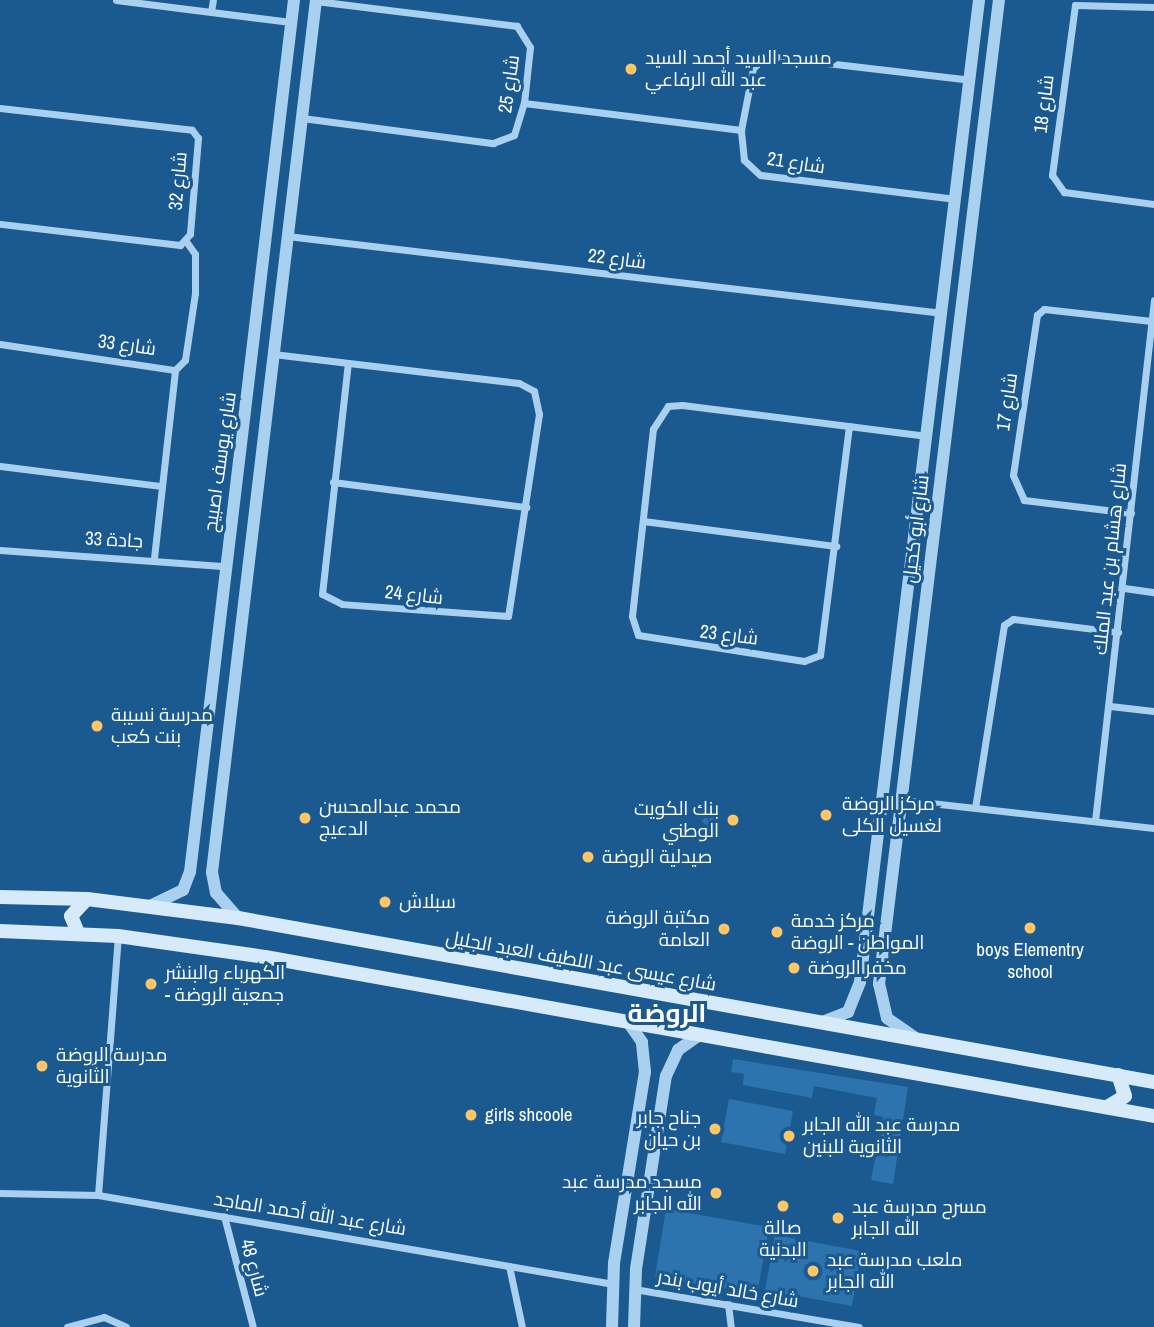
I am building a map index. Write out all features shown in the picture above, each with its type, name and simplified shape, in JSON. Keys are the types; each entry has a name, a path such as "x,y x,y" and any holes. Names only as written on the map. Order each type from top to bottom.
{"main road":[{"name":"شارع عيسى عبد اللطيف العبد الجليل","path":"0,898 87,899 238,918 1154,1082"},
{"path":"78,933 71,916 87,899"},
{"path":"0,931 118,936 701,1034 1154,1116"},
{"path":"1106,1107 1125,1096 1118,1075"}],"street":[{"path":"116,0 291,22"},
{"path":"212,12 213,0"},
{"name":"شارع يوسف اصبيح","path":"150,906 173,898 187,883 204,762 225,566 294,0"},
{"name":"شارع يوسف اصبيح","path":"238,918 212,884 316,0"},
{"name":"شارع 25","path":"302,118 493,143 514,135 524,103 530,47 517,26 316,0"},
{"path":"980,0 998,0"},
{"name":"شارع أبو كحيل","path":"814,1022 851,1009 861,972 916,548 980,0"},
{"name":"شارع أبو كحيل","path":"924,1041 887,1018 880,975 904,800 998,0"},
{"name":"شارع 18","path":"1154,7 1075,5 1052,175 1064,192 1154,204"},
{"path":"977,20 986,13 997,20"},
{"name":"شارع 21","path":"956,199 760,175 744,160 741,130 752,71 767,56 970,80"},
{"path":"524,103 741,130"},
{"name":"شارع 32","path":"0,108 197,132 186,241"},
{"path":"277,146 284,153 298,149"},
{"path":"273,174 287,168 295,176"},
{"path":"0,224 174,246 186,241 195,254 195,293 185,360 175,370"},
{"path":"952,231 959,238 971,235"},
{"name":"شارع 22","path":"288,236 942,313"},
{"path":"949,257 962,252 968,259"},
{"name":"شارع هشام بن عبد الملك","path":"1095,821 1124,588 1154,300"},
{"name":"شارع 17","path":"1130,513 1024,500 1013,475 1037,315 1044,309 1151,321"},
{"name":"شارع 33","path":"0,344 175,370 154,558"},
{"name":"شارع 24","path":"273,354 348,363 531,388 539,407 514,602 505,617 342,604 321,588 348,363"},
{"path":"1145,393 1154,394"},
{"name":"شارع 23","path":"849,426 824,647 817,659 804,661 638,635 632,616 654,425 668,406 849,426 928,436"},
{"path":"0,466 160,486"},
{"path":"333,482 526,507"},
{"path":"643,522 836,546"},
{"path":"916,548 921,554 933,550"},
{"name":"جادة 33","path":"0,550 154,558 225,566"},
{"path":"912,574 924,570 930,576"},
{"path":"1124,588 1154,592"},
{"path":"975,808 1004,625 1013,619 1118,632"},
{"path":"1110,706 1154,711"},
{"path":"204,762 216,771 224,765"},
{"path":"200,793 211,786 221,793"},
{"path":"904,800 1154,828"},
{"path":"98,1195 118,936"},
{"path":"861,972 880,975"},
{"path":"612,1327 613,1284 646,1056 628,1022"},
{"path":"634,1327 634,1289 671,1062 701,1034"},
{"path":"631,1166 643,1158 652,1167"},
{"name":"شارع عبد الله أحمد الماجد","path":"0,1193 98,1195 613,1284"},
{"name":"شارع 48","path":"224,1216 253,1327"},
{"path":"509,1266 522,1327"},
{"name":"شارع خالد أيوب بندر","path":"634,1289 859,1327"},
{"path":"728,1304 731,1327"},
{"path":"66,1327 104,1317 125,1327"}],"shaded area":[{"path":"711,806 718,809 721,816 718,823 711,826 704,823 701,816 704,809"},
{"path":"733,1059 908,1087 893,1184 871,1180 883,1117 874,1115 877,1098 814,1086 812,1098 743,1085 744,1074 731,1072"},
{"path":"729,1099 793,1111 785,1154 721,1142"},
{"path":"666,1209 769,1227 757,1294 655,1277"},
{"name":"ملعب مدرسة عبد الله الجابر","path":"775,1235 861,1251 852,1306 765,1290"}],"place":[{"name":"مسجد السيد أحمد السيد عبد الله الرفاعي","path":"631,69"},
{"name":"مدرسة نسيبة بنت كعب","path":"97,726"},
{"name":"مركز الروضة لغسيل الكلى","path":"826,815"},
{"name":"محمد عبدالمحسن الدعيج","path":"305,818"},
{"name":"بنك الكويت الوطني","path":"733,820"},
{"name":"صيدلية الروضة","path":"588,857"},
{"name":"سبلاش","path":"385,902"},
{"name":"boys Elementry school","path":"1030,928"},
{"name":"مكتبة الروضة العامة","path":"724,929"},
{"name":"مركز خدمة المواطن - الروضة","path":"777,932"},
{"name":"مخفر الروضة","path":"794,968"},
{"name":"الكهرباء والبنشر - جمعية الروضة","path":"151,984"},
{"name":"مدرسة الروضة الثانوية","path":"42,1066"},
{"name":"girls shcoole","path":"471,1115"},
{"name":"جناح جابر بن حيان","path":"715,1129"},
{"name":"مدرسة عبد الله الجابر الثانوية للبنين","path":"789,1136"},
{"name":"مسجد مدرسة عبد الله الجابر","path":"716,1193"},
{"name":"صالة البدنية","path":"783,1206"},
{"name":"مسرح مدرسة عبد الله الجابر","path":"838,1218"},
{"name":"ملعب مدرسة عبد الله الجابر","path":"813,1271"}],"district":[{"name":"الروضة","path":"667,1013"}]}
